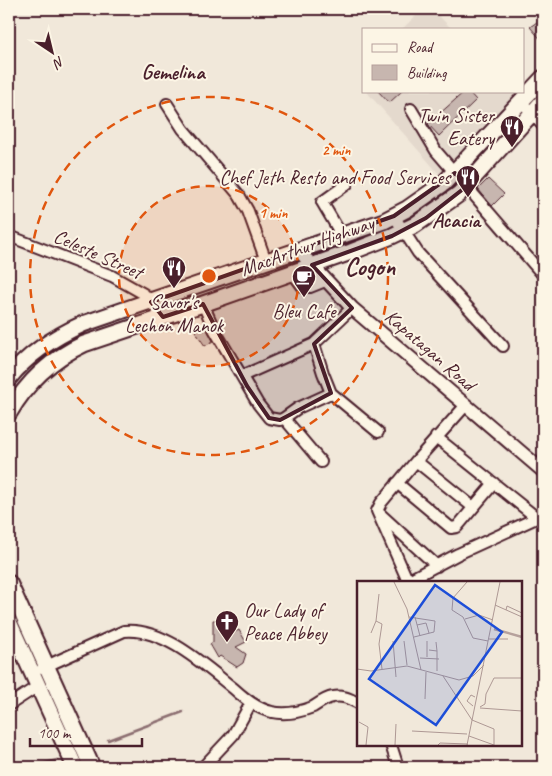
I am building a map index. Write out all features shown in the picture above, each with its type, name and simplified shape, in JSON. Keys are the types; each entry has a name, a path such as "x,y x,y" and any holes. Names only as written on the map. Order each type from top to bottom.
{"highway":[{"name":"MacArthur Highway","path":"9,378 36,350 63,333 107,316 342,236 394,216 431,194 455,173 543,78"},
{"name":"MacArthur Highway","path":"9,413 39,373 66,352 105,336 203,304 403,231 440,209 467,186 543,101"},
{"path":"9,582 92,767"},
{"path":"9,622 74,767"}],"main road":[{"name":"Kapatagan Road","path":"299,251 352,308 543,471"}],"street":[{"path":"521,101 543,126"},
{"path":"167,104 183,129 239,195 248,211 266,261"},
{"path":"411,109 436,151 543,275"},
{"path":"342,236 322,202 348,184"},
{"path":"394,216 418,253 504,346"},
{"name":"Celeste Street","path":"9,236 112,276 134,287 151,302 163,318"},
{"path":"292,272 306,287 325,281"},
{"path":"203,304 214,329 258,404 269,418 280,420 298,408 331,393"},
{"path":"242,376 314,344 352,308"},
{"path":"314,344 331,393 378,432"},
{"path":"376,511 397,483 466,405"},
{"path":"284,418 321,462"},
{"path":"376,511 406,577 411,579 540,516 436,438"},
{"path":"416,461 473,508"},
{"path":"397,483 451,528 457,526 494,483"},
{"path":"376,511 437,566"},
{"path":"31,672 124,631 134,630 152,634 177,647 206,667 251,703 271,712 295,712 307,709 333,697 346,697 357,703"},
{"path":"9,705 38,686"},
{"path":"203,767 233,735 251,703"},
{"path":"391,746 398,767"}],"highlighted area":[{"path":"455,173 467,186 426,218 392,236 312,265 352,308 314,344 331,393 280,420 269,418 247,386 203,304 163,317 151,302 394,216"}],"shaded area":[{"path":"423,9 432,9 451,28 403,28"},
{"path":"367,92 513,92 517,97 441,176"}],"building":[{"path":"541,19 543,22 543,42 530,27"},
{"path":"379,92 401,92 389,103"},
{"path":"464,92 469,92 476,100 439,136 428,124"},
{"path":"488,179 504,194 492,206 478,189"},
{"path":"205,325 213,341 205,346 195,331"},
{"name":"Our Lady of Peace Abbey","path":"213,620 232,620 230,634 239,630 246,642 236,647 246,654 243,663 237,667 220,656 218,658 210,644 213,642"}],"waterway":[{"path":"108,740 183,712"},
{"path":"29,767 57,760"}],"place":[{"name":"Twin Sister Eatery","path":"512,148"},
{"name":"Chef Jeth Resto and Food Services","path":"468,198"},
{"name":"Savor's Lechon Manok","path":"174,289"},
{"name":"Bleu Cafe","path":"304,298"},
{"name":"Our Lady of Peace Abbey","path":"227,643"}],"district":[{"name":"Gemelina","path":"173,72"},
{"name":"Acacia","path":"456,220"},
{"name":"Cogon","path":"370,267"}]}
